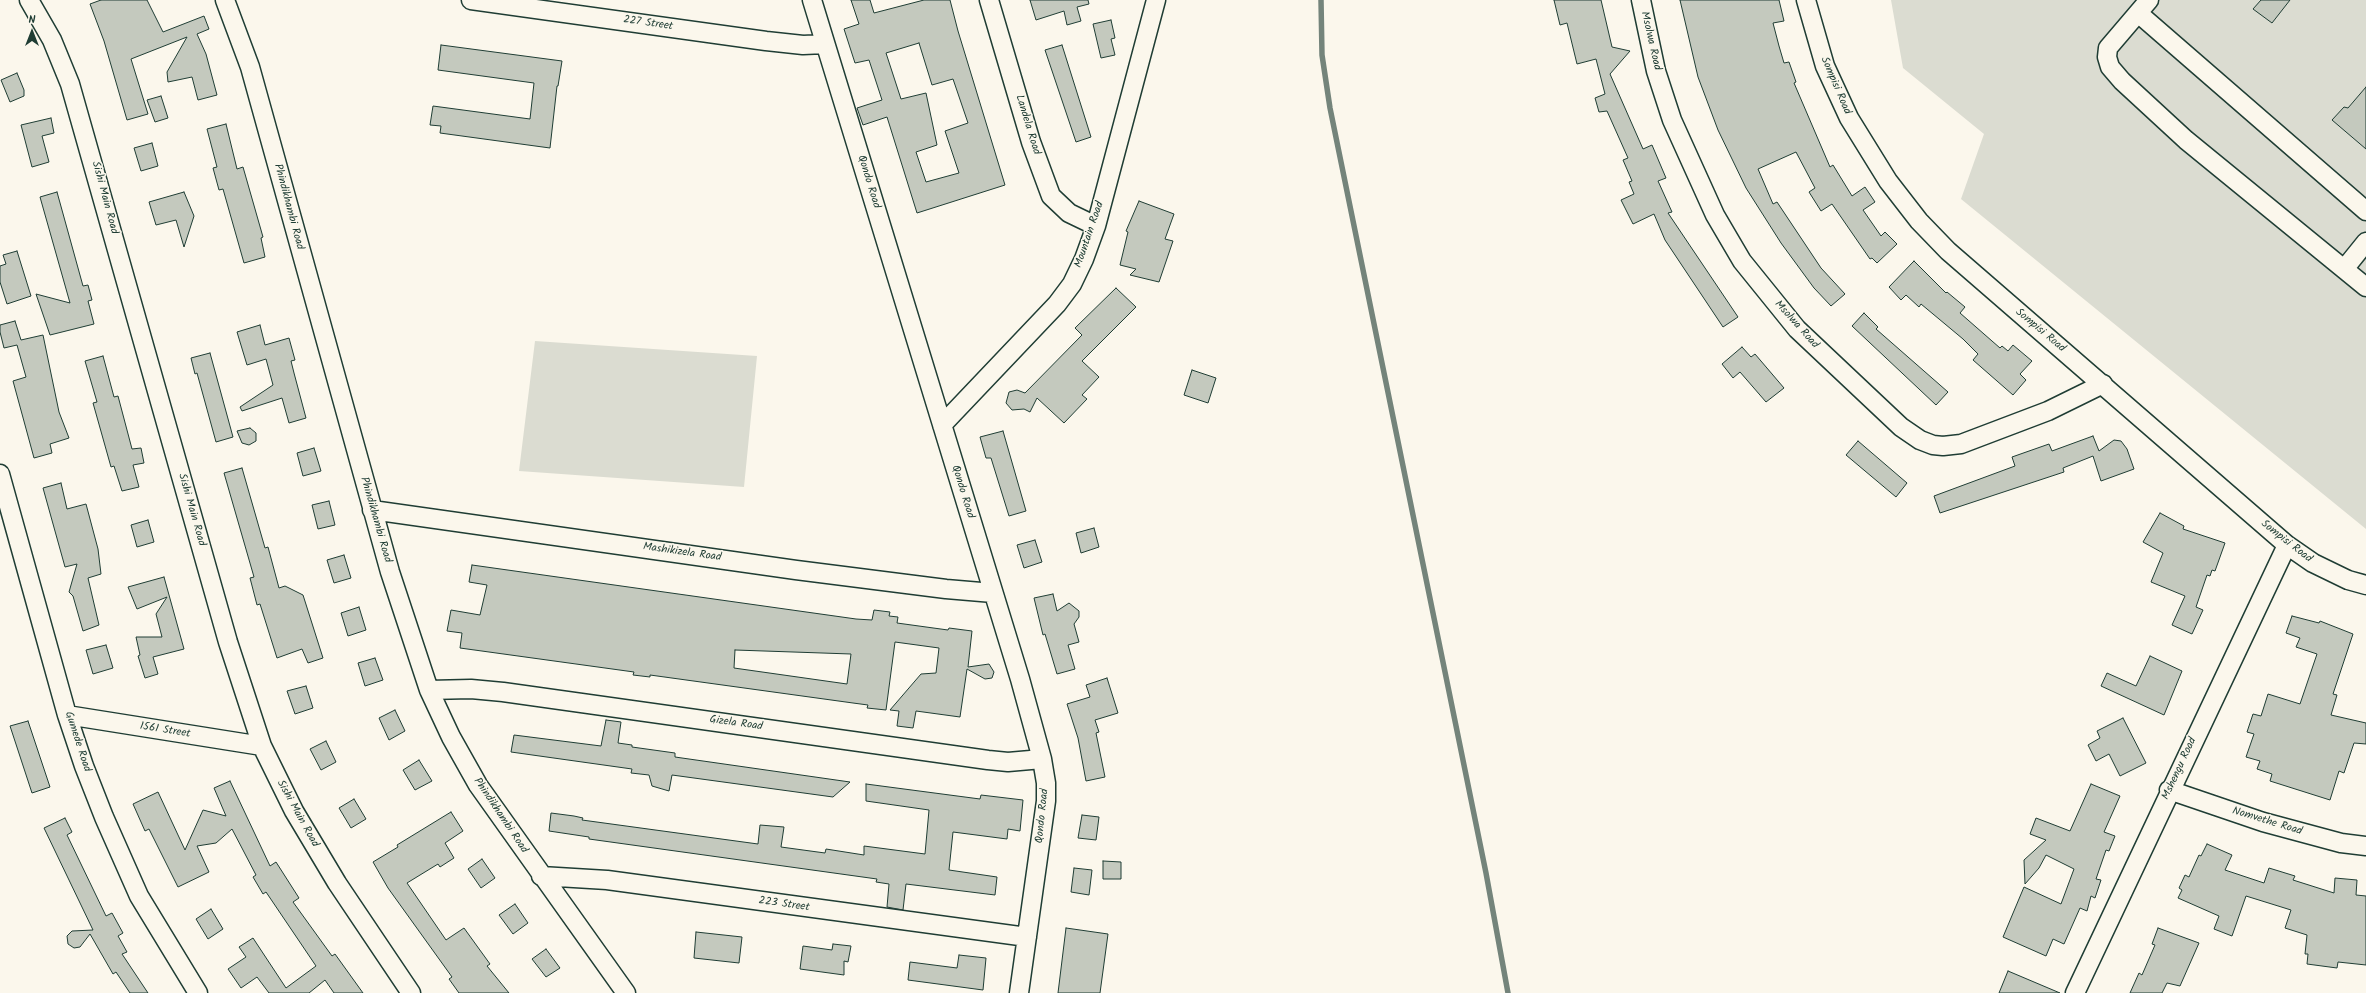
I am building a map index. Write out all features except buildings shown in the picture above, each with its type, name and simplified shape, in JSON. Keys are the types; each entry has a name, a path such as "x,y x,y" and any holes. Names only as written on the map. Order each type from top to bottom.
{"street":[{"name":"Sishi Main Road","path":"29,0 52,40 70,84 228,642 262,746 294,811 337,883 411,993"},
{"name":"Phindikhambi Road","path":"225,0 250,67 372,510 408,629 429,690 451,737 478,785 541,876 626,993"},
{"name":"227 Street","path":"471,0 773,42 825,44"},
{"name":"Qondo Road","path":"812,0 1020,679 1042,759 1046,783 1046,801 1019,993"},
{"name":"Landela Road","path":"989,0 1031,142 1051,196 1069,213 1096,226"},
{"name":"Mountain Road","path":"942,425 1057,304 1072,284 1084,259 1096,226 1156,0"},
{"name":"Msolwa Road","path":"1641,0 1656,71 1672,120 1715,215 1742,261 1796,329 1901,427 1920,440 1933,444 1943,446 1961,444 2048,411 2103,384"},
{"name":"Sompisi Road","path":"1806,0 1825,66 1848,118 1888,181 1914,215 1948,251 2287,545 2313,563 2348,580 2366,584"},
{"path":"2366,211 2144,6 2108,48 2107,57 2110,67 2122,81 2186,140 2366,286"},
{"path":"2345,268 2366,242"},
{"name":"Gumede Road","path":"0,474 67,715 104,818 139,896 198,993"},
{"name":"Mashikizela Road","path":"372,510 796,570 946,589 993,593"},
{"name":"Mshengu Road","path":"2075,993 2169,790 2287,545"},
{"name":"Gizela Road","path":"429,690 471,689 502,692 994,761 1026,762 1042,759"},
{"name":"1561 Street","path":"67,715 262,746"},
{"name":"Nomvethe Road","path":"2169,790 2263,822 2341,843 2366,846"},
{"name":"223 Street","path":"541,876 607,880 1027,937"}],"shaded area":[{"path":"1891,0 2366,0 2366,529 1961,199 1984,134 1903,68"},
{"path":"535,341 757,356 744,487 519,471"}],"waterway":[{"path":"1321,0 1322,55 1330,108 1486,873 1508,993"}]}
